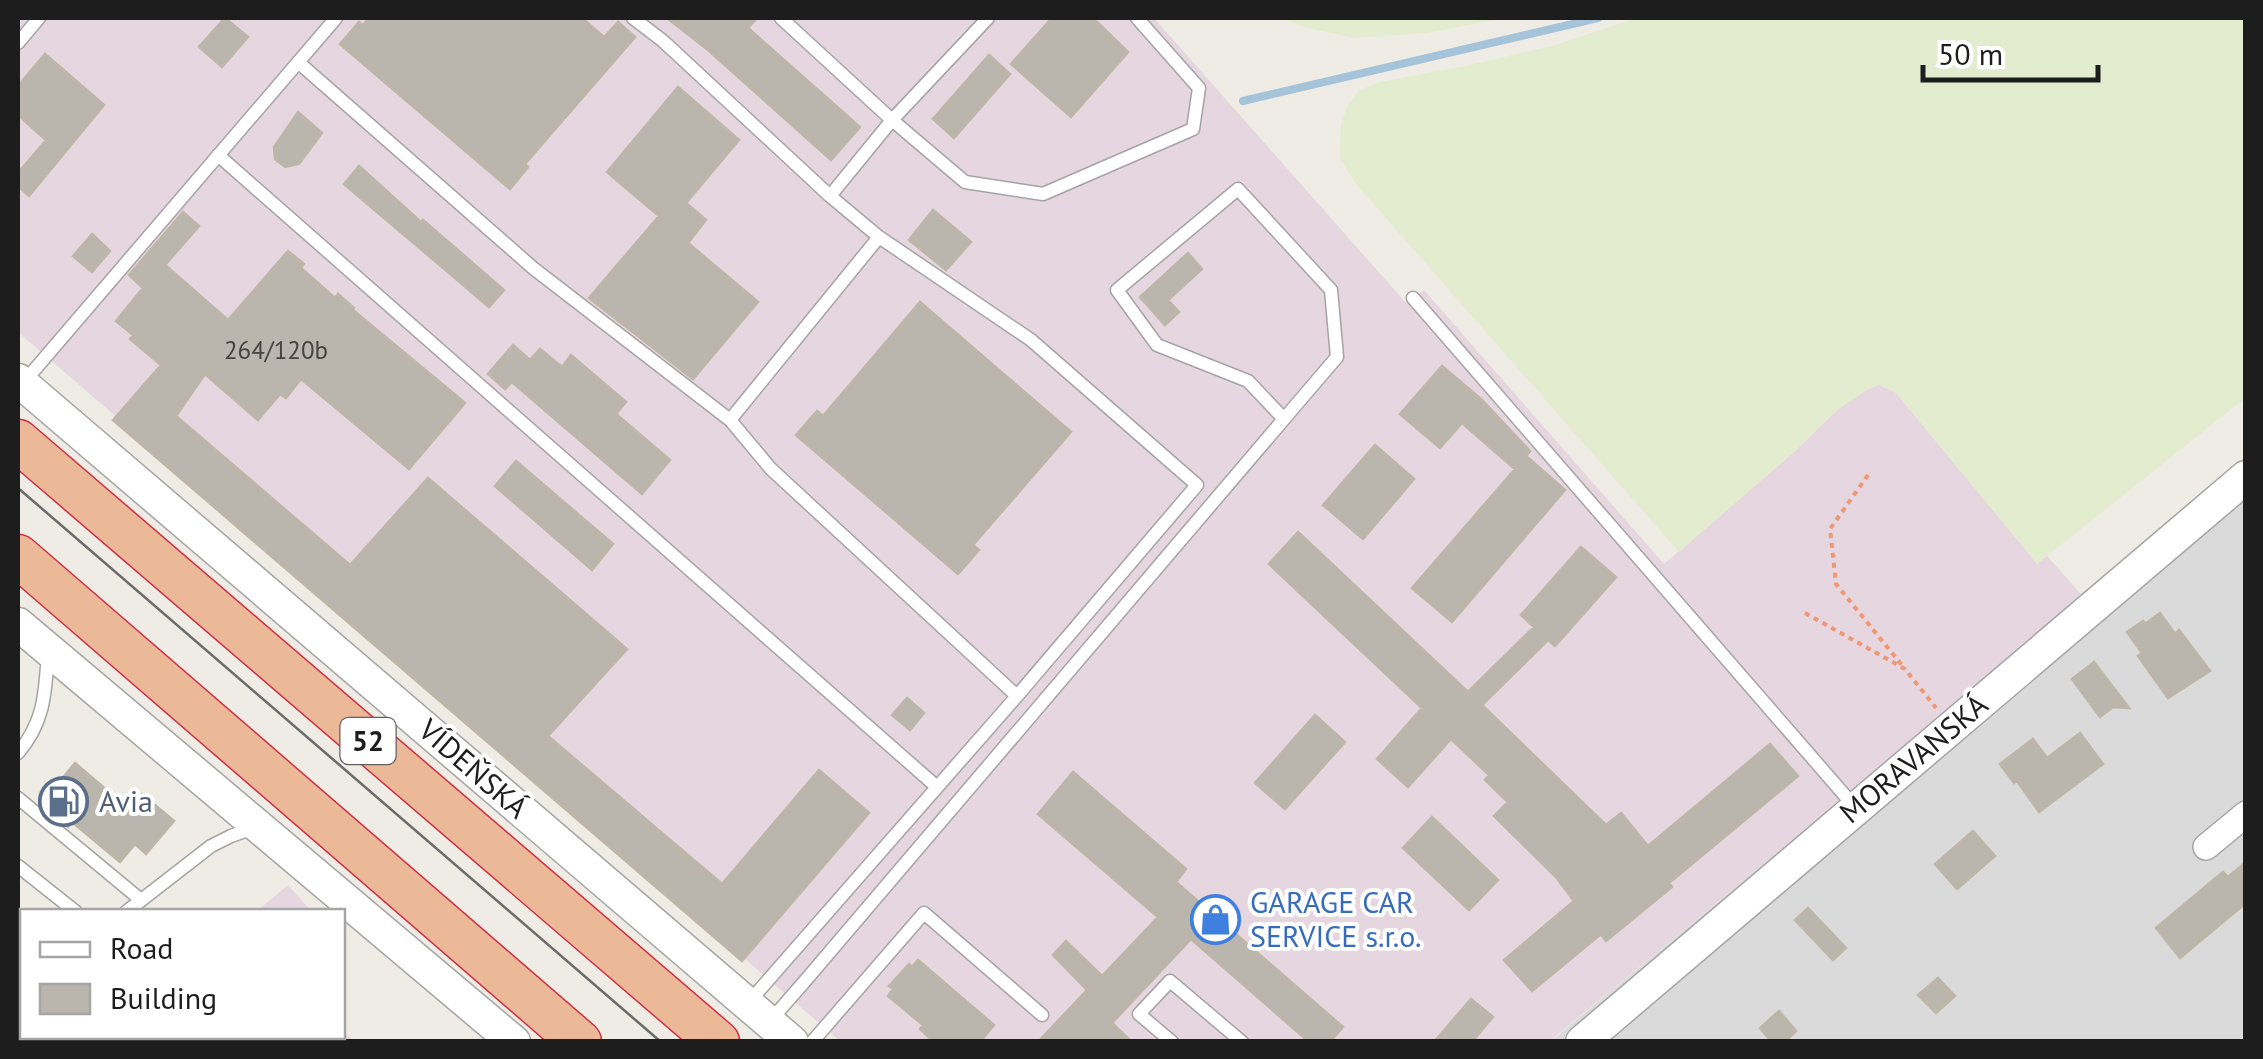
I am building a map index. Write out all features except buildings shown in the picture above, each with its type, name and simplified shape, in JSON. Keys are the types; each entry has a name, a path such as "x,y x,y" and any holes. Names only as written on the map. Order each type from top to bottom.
{"highway":[{"name":"VÍDEŇSKÁ","path":"18,441 718,1042"},
{"path":"18,556 580,1042"}],"street":[{"name":"VÍDEŇSKÁ","path":"20,382 769,1022"},
{"name":"MORAVANSKÁ","path":"1582,1042 2246,477"},
{"path":"18,624 514,1042"},
{"path":"2206,847 2246,814"}],"lane":[{"path":"18,43 39,18"},
{"path":"20,382 336,18"},
{"path":"634,18 830,196 880,237 1031,340 1196,485 937,787 769,1022"},
{"path":"782,18 965,182 1043,194 1193,129 1199,88 1137,18"},
{"path":"830,196 892,120 988,18"},
{"path":"298,62 533,268 730,420 771,469 1017,696"},
{"path":"218,155 937,787"},
{"path":"769,1022 1284,419 1336,358 1331,290 1238,190 1116,290 1156,345 1248,381 1284,419"},
{"path":"730,420 880,237"},
{"path":"1413,298 1856,808"},
{"path":"18,753 41,715 48,649"},
{"path":"18,798 140,900"},
{"path":"130,909 211,846 259,826"},
{"path":"18,866 72,909"},
{"path":"812,1042 924,913 1042,1014"},
{"path":"1172,1042 1140,1014 1170,981 1242,1042"}],"path":[{"path":"1868,476 1830,529 1836,584 1952,727"},
{"path":"1805,613 1905,669"}],"shaded area":[{"path":"18,18 1154,18 1406,303 1424,290 1664,564 1837,410 1879,385 1895,392 2038,563 2047,556 2081,594 1550,1041 840,1041 18,332"},
{"path":"2245,459 2245,1041 1550,1042 2081,594"},
{"path":"288,885 309,909 259,909"},
{"path":"18,944 20,1039 345,1039 345,1034 354,1041 18,1041"}],"green space":[{"path":"1284,18 1504,18 1427,33 1354,38 1308,28"},
{"path":"1637,18 2245,18 2245,398 2037,564 1895,392 1879,385 1837,410 1679,552 1356,184 1340,158 1341,124 1358,91 1379,82 1555,45"}],"waterway":[{"path":"1243,101 1598,18"}],"tram line":[{"path":"18,488 661,1042"}],"place":[{"name":"Avia","path":"64,802"},
{"name":"GARAGE CAR SERVICE s.r.o.","path":"1215,920"}]}
